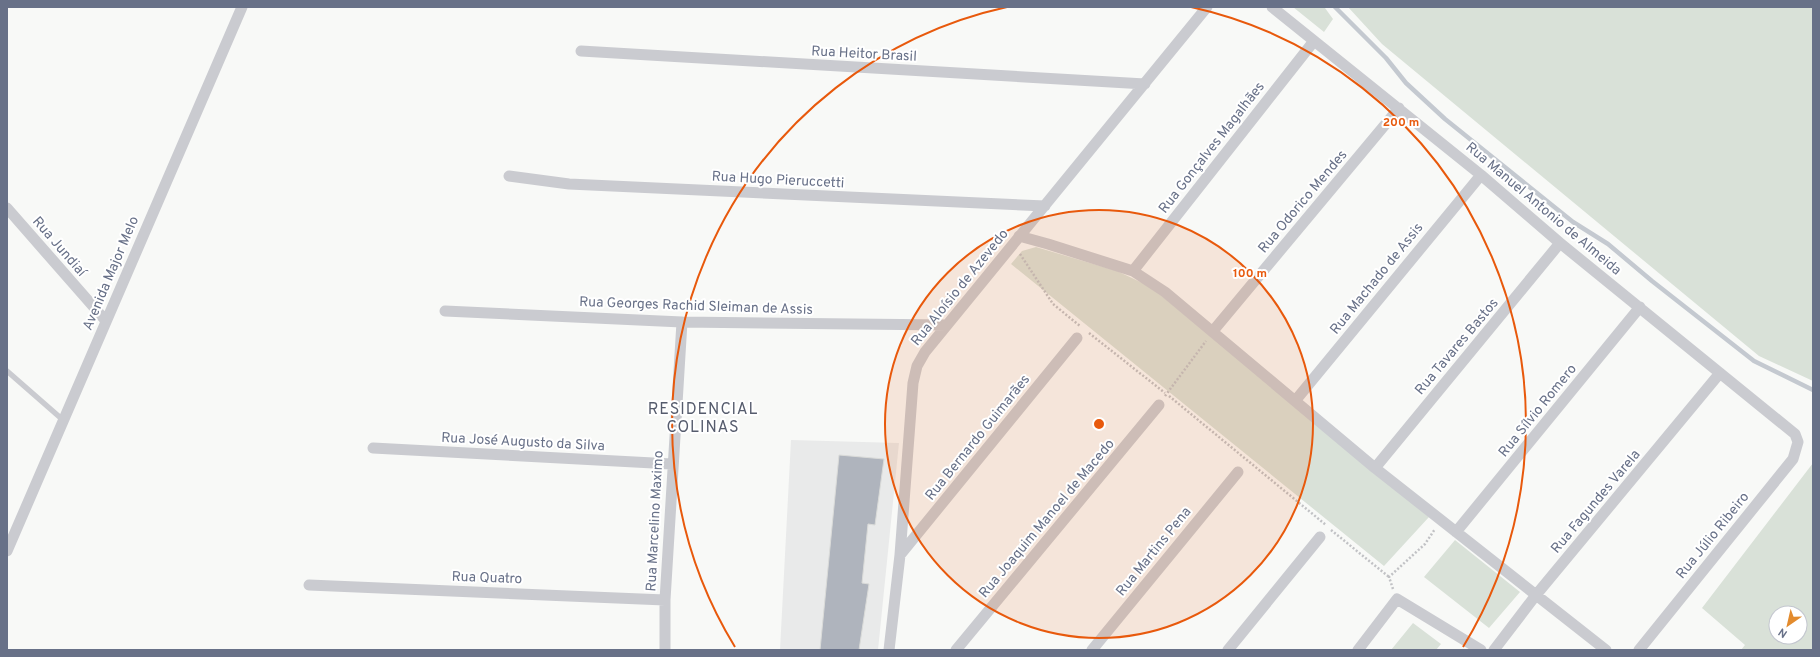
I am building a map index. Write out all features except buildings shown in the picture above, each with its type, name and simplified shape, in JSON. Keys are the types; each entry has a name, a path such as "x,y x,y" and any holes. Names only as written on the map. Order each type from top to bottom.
{"street":[{"name":"Avenida Major Melo","path":"7,551 62,420 242,7"},
{"name":"Rua Aloísio de Azevedo","path":"889,650 900,555 913,383 917,366 925,352 1207,7"},
{"name":"Rua Manuel Antonio de Almeida","path":"1272,7 1481,175 1560,243 1795,434"},
{"name":"Rua Gonçalves Magalhães","path":"1132,271 1314,41"},
{"name":"Rua Heitor Brasil","path":"582,52 1145,84"},
{"name":"Rua Odorico Mendes","path":"1213,332 1398,108"},
{"name":"Rua Machado de Assis","path":"1295,401 1481,175"},
{"name":"Rua Hugo Pieruccetti","path":"509,176 569,184 1045,206"},
{"name":"Rua Jundiaí","path":"7,208 106,321"},
{"path":"1016,240 1069,250 1132,271 1165,292 1376,468 1606,650"},
{"name":"Rua Tavares Bastos","path":"1376,468 1560,243"},
{"name":"Rua Sílvio Romero","path":"1456,532 1640,307"},
{"name":"Rua Georges Rachid Sleiman de Assis","path":"445,311 682,322 947,325"},
{"name":"Rua Marcelino Maximo","path":"665,650 665,600 672,464 682,322"},
{"name":"Rua Bernardo Guimarães","path":"900,555 1077,338"},
{"name":"Rua Fagundes Varela","path":"1494,650 1536,595 1720,373"},
{"name":"Rua Joaquim Manoel de Macedo","path":"956,650 1159,405"},
{"name":"Rua Júlio Ribeiro","path":"1639,650 1793,458 1798,442 1795,434"},
{"name":"Rua José Augusto da Silva","path":"373,448 672,464"},
{"name":"Rua Martins Pena","path":"1092,650 1238,472"},
{"path":"1228,650 1320,537"},
{"name":"Rua Quatro","path":"309,585 665,600"},
{"path":"1358,650 1396,599 1481,650"}],"lane":[{"path":"7,371 62,420"}],"path":[{"path":"1016,240 1052,304 1166,394 1390,577 1396,599"},
{"path":"1159,405 1213,332"},
{"path":"1390,577 1425,544 1442,521"}],"shaded area":[{"path":"1293,7 1326,7 1325,8 1333,19 1324,32"},
{"path":"1348,7 1813,7 1813,381 1759,356 1382,44"},
{"path":"1036,247 1117,271 1151,287 1429,517 1384,566 1011,264 1022,251"},
{"path":"791,440 899,443 878,650 780,650"},
{"path":"1813,463 1813,650 1741,650 1745,645 1702,608"},
{"path":"1455,540 1520,592 1489,628 1424,577"},
{"path":"1413,623 1441,644 1436,650 1391,650"}],"waterway":[{"path":"1335,7 1386,58 1406,83 1445,119 1573,222 1608,244 1652,281 1754,361 1813,390"}],"district":[{"name":"RESIDENCIAL COLINAS","path":"703,417"}]}
